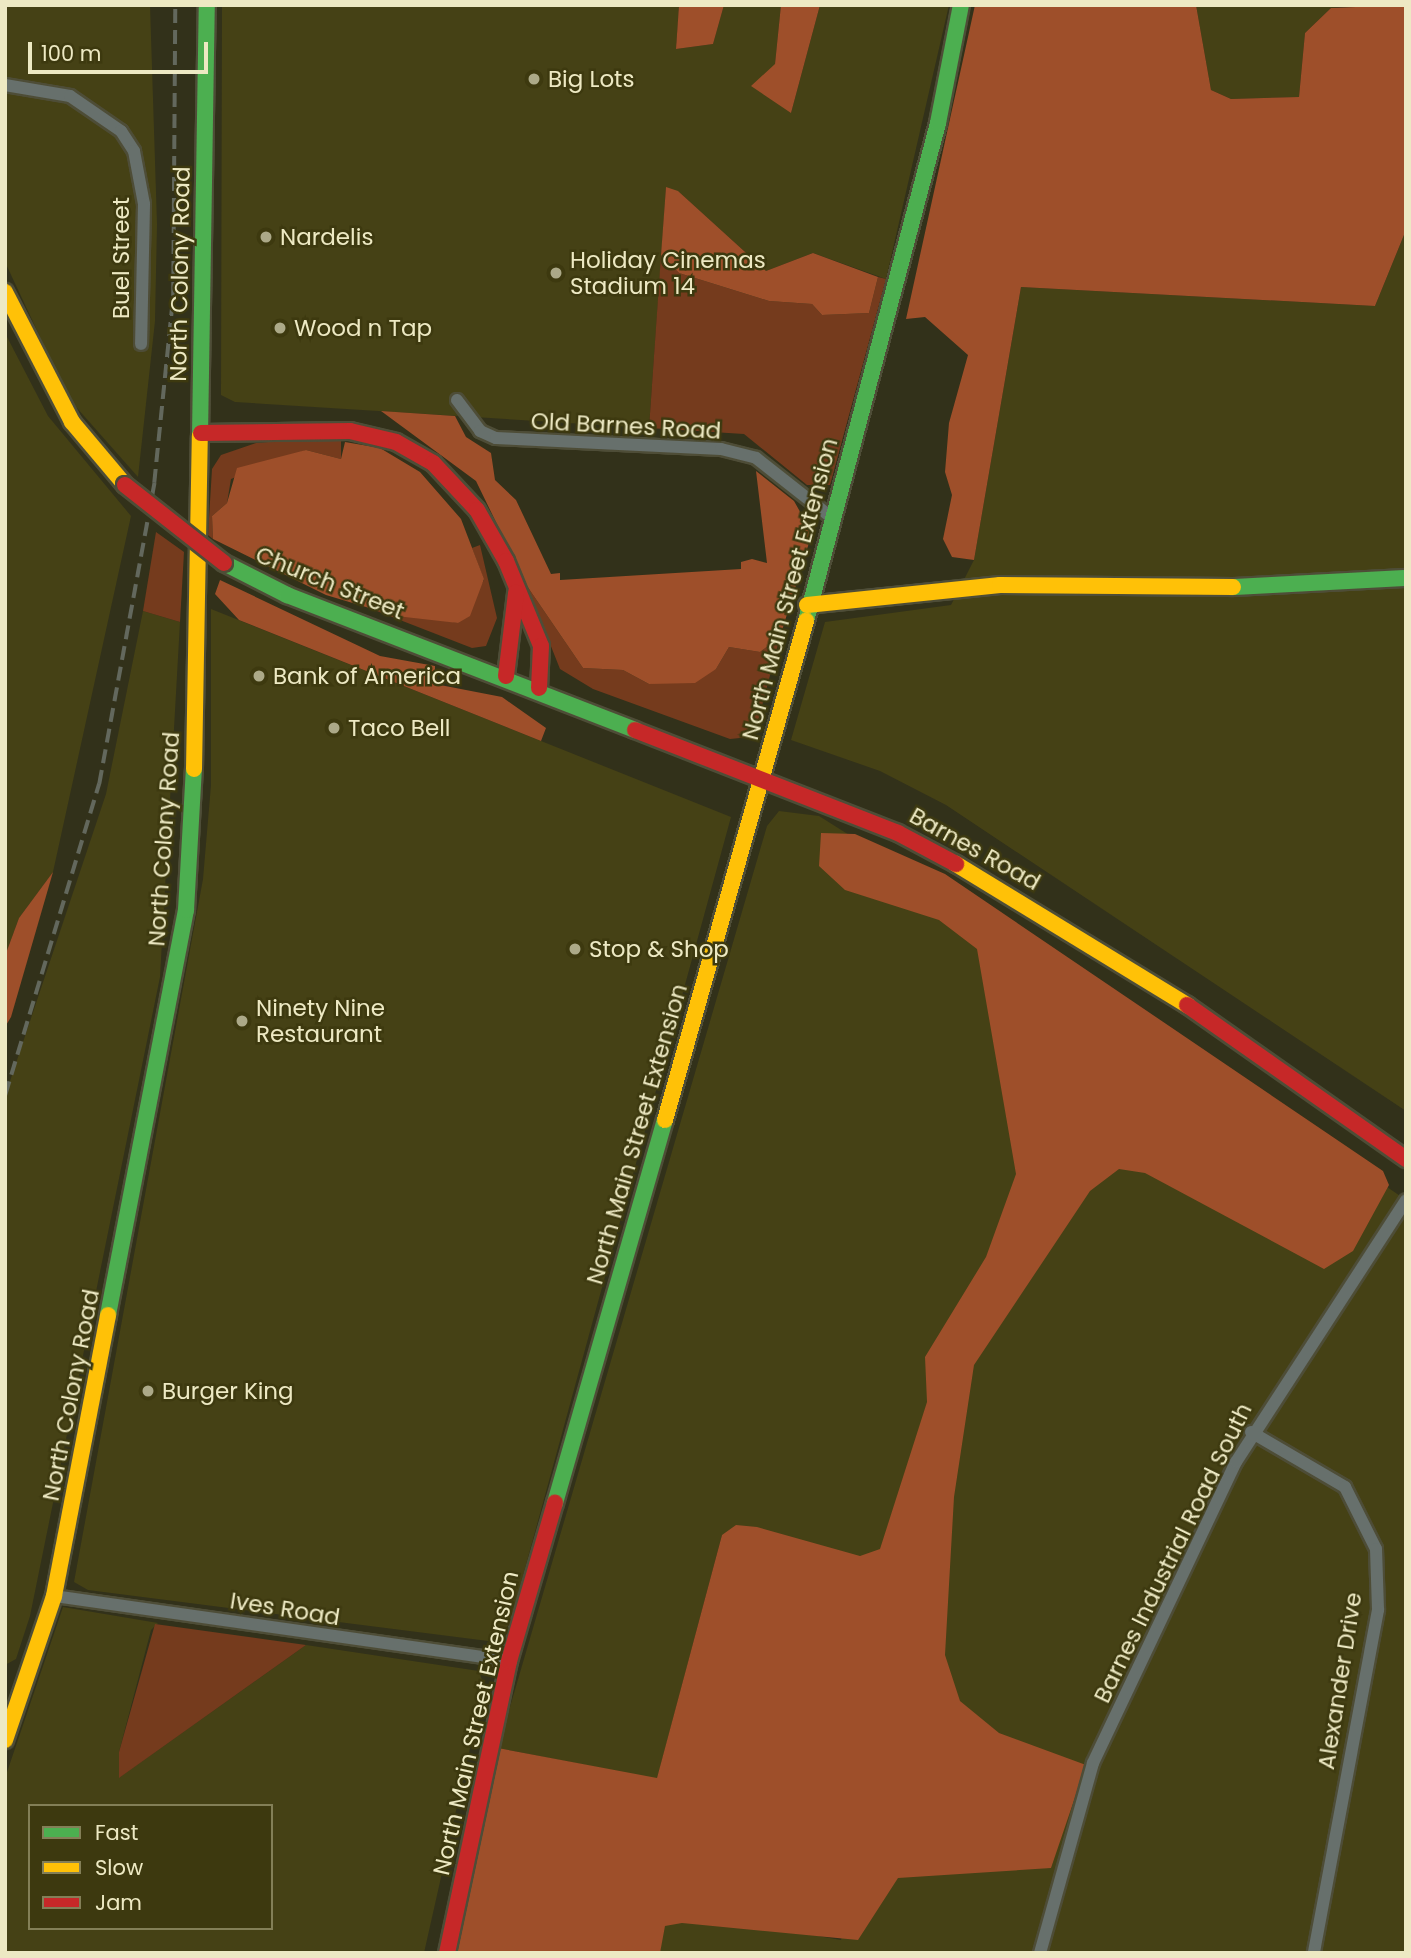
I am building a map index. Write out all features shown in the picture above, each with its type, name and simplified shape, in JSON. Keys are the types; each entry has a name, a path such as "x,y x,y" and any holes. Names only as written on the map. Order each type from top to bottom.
{"main road":[{"name":"North Colony Road","path":"5,1740 54,1596 186,910 201,433 207,5"},
{"name":"North Main Street Extension","path":"447,1953 509,1661 764,777 807,605 938,123 961,5"},
{"name":"Church Street","path":"5,292 66,413 125,485 225,563 287,595 476,666"},
{"path":"201,433 350,431 410,448 454,482 477,510 541,646 539,688"},
{"path":"807,605 976,586 1172,590 1406,578"},
{"path":"506,676 516,593"},
{"name":"Barnes Road","path":"476,666 539,688 764,777 898,833 991,882 1203,1015 1406,1159"},
{"path":"5,1692 21,1698"}],"street":[{"name":"Buel Street","path":"5,85 51,89 93,110 129,141 141,173 141,344"},
{"name":"Old Barnes Road","path":"457,400 481,431 496,438 721,449 756,458 831,517"},
{"name":"Barnes Industrial Road South","path":"1040,1953 1093,1763 1251,1432 1406,1200"},
{"name":"Alexander Drive","path":"1251,1432 1345,1487 1376,1549 1378,1610 1314,1953"},
{"name":"Ives Road","path":"54,1596 509,1661"}],"shaded area":[{"path":"5,5 150,5 157,224 155,321 138,477 69,399 5,262"},
{"path":"222,5 679,5 676,49 713,44 724,5 781,5 775,64 791,113 820,5 949,5 886,279 813,253 766,271 679,192 666,188 649,428 235,402 221,395"},
{"path":"679,5 724,5 713,44 676,49"},
{"path":"781,5 820,5 791,113 751,86 775,64"},
{"path":"975,5 1196,5 1211,90 1231,99 1299,97 1305,33 1331,8 1406,5 1406,230 1375,306 1021,287 974,560 952,557 943,539 952,495 945,472 949,423 968,355 925,317 906,319"},
{"path":"1196,5 1354,5 1331,8 1305,33 1299,97 1231,99 1211,90"},
{"path":"666,187 678,191 766,271 813,253 878,277 869,313 822,315 812,304 769,301 679,273 661,255"},
{"path":"1406,230 1406,1111 946,805 880,771 791,740 825,622 951,605 974,560 1021,287 1375,306"},
{"path":"661,255 679,273 769,301 812,304 822,315 869,313 878,277 886,279 830,485 807,485 744,434 649,428"},
{"path":"5,333 48,416 131,516 53,872 19,918 5,956"},
{"path":"381,411 455,416 466,437 491,453 495,480 516,500 551,574 560,573 560,580 741,569 741,562 752,559 767,563 756,471 794,501 812,533 780,637 760,652 729,647 716,669 695,683 649,684 623,670 583,668 527,586 476,481"},
{"path":"341,436 341,459 306,450 231,479 227,503 212,516 213,539 208,535 212,469 221,455 256,443"},
{"path":"345,442 380,448 420,472 461,519 484,579 470,616 458,623 396,616 326,595 213,539 212,516 227,503 237,468 306,450 341,459"},
{"path":"156,532 184,552 180,622 143,611"},
{"path":"480,545 497,618 486,646 472,648 364,606 458,623 484,580 472,548"},
{"path":"220,580 380,656 435,666 435,684 502,697 546,728 541,741 239,620 215,594"},
{"path":"527,586 583,668 623,670 649,684 716,669 729,647 760,652 780,637 756,729 750,737 730,739 593,689 560,669"},
{"path":"211,609 731,817 510,1623 496,1642 88,1590 74,1582 203,879 211,785"},
{"path":"143,611 180,622 160,977 30,1616 16,1659 5,1665 5,1096 106,794"},
{"path":"779,811 819,816 1151,1025 1406,1200 1406,1953 465,1953 479,1876 841,1940 913,1584 722,1535 657,1779 498,1748 767,826"},
{"path":"821,833 855,834 945,874 1383,1171 1389,1185 1353,1251 1324,1269 1145,1173 1119,1169 1090,1191 974,1365 954,1497 945,1655 960,1701 999,1733 1086,1765 1051,1868 898,1878 858,1940 682,1923 665,1926 660,1953 456,1953 498,1748 657,1778 722,1535 736,1525 757,1527 860,1556 880,1549 927,1402 925,1357 986,1257 1016,1174 977,949 939,920 845,890 819,866"},
{"path":"53,872 11,1017 5,1027 5,956 19,918"},
{"path":"63,1607 158,1623 151,1630 119,1752 120,1777 306,1645 479,1671 484,1686 424,1953 5,1953 5,1778"},
{"path":"155,1624 306,1645 119,1778 119,1752"}],"railway":[{"path":"5,1095 99,784 154,483 173,296 175,5"}],"traffic: fast":[{"path":"200,436 207,5"},
{"path":"806,621 938,123 961,5"},
{"path":"224,563 287,595 635,730"},
{"path":"1233,587 1406,578"},
{"path":"108,1315 186,910 194,769"},
{"path":"555,1503 665,1120"}],"traffic: slow":[{"path":"5,292 72,422 125,485"},
{"path":"194,769 200,436"},
{"path":"807,605 1000,585 1233,587"},
{"path":"665,1120 806,621"},
{"path":"956,864 1187,1005"},
{"path":"5,1740 54,1596 108,1315"}],"traffic: jam":[{"path":"201,433 350,431 396,442 433,463 477,510 506,561 541,646 539,688"},
{"path":"125,485 224,563"},
{"path":"506,676 516,593"},
{"path":"635,730 898,833 956,864"},
{"path":"1187,1005 1406,1159"},
{"path":"447,1953 509,1661 555,1503"}],"place":[{"name":"Big Lots","path":"534,79"},
{"name":"Nardelis","path":"266,237"},
{"name":"Holiday Cinemas Stadium 14","path":"556,273"},
{"name":"Wood n Tap","path":"280,328"},
{"name":"Bank of America","path":"259,676"},
{"name":"Taco Bell","path":"334,728"},
{"name":"Stop & Shop","path":"575,949"},
{"name":"Ninety Nine Restaurant","path":"242,1021"},
{"name":"Burger King","path":"148,1391"}]}
